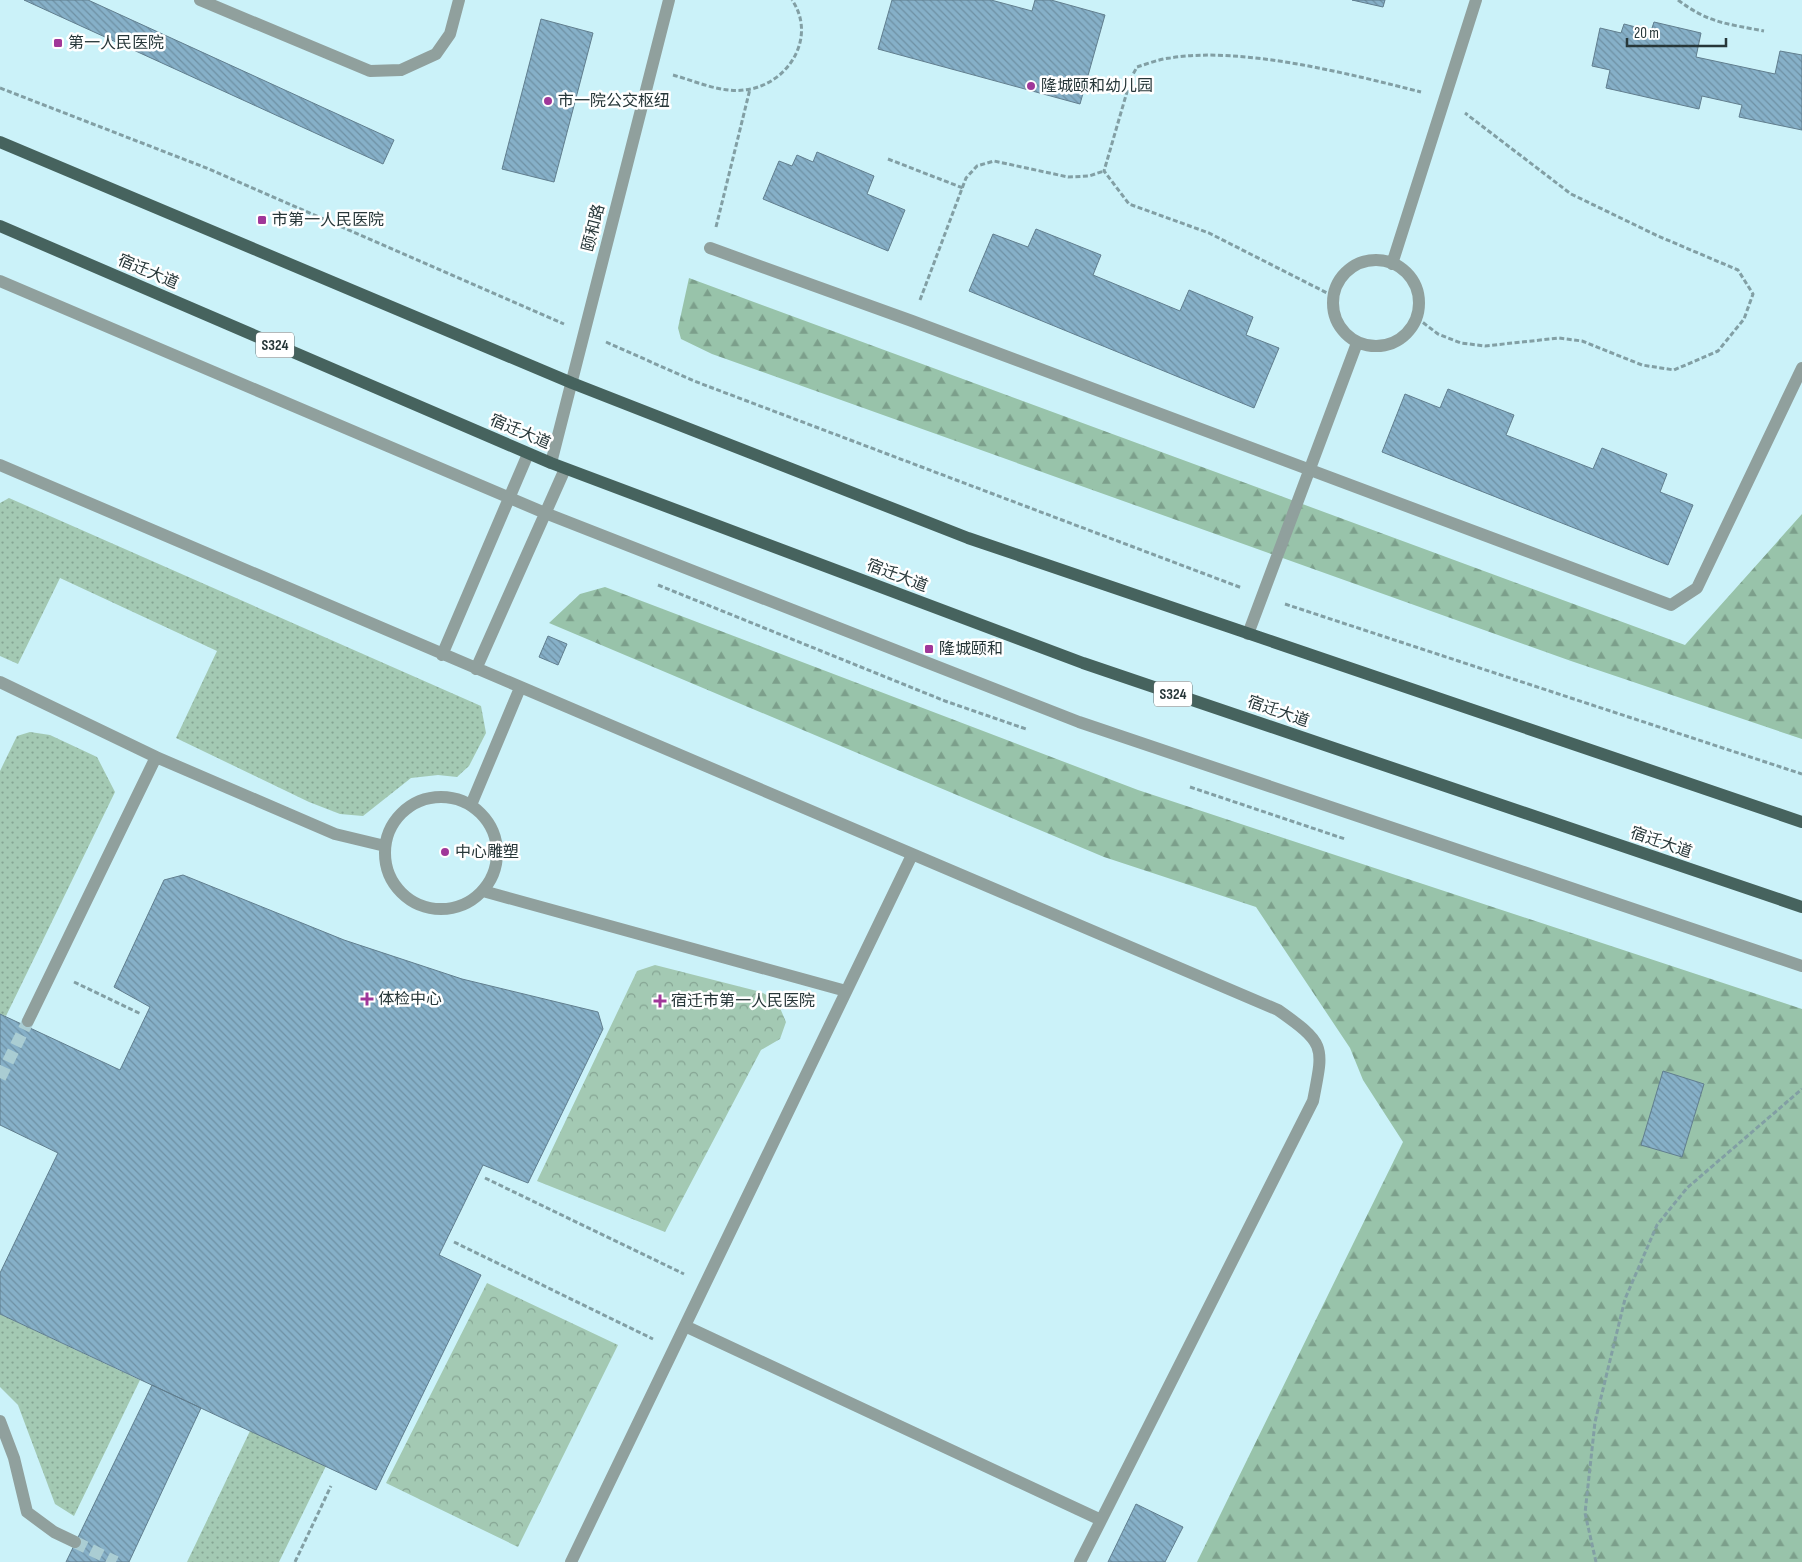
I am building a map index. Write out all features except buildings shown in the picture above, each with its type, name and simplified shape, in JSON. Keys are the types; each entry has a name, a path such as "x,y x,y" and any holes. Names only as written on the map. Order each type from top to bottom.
{"main road":[{"path":"0,142 572,382 968,538 1802,822"},
{"name":"宿迁大道","path":"0,226 551,464 1083,663 1802,908"}],"street":[{"path":"200,0 370,71 401,70 436,54 450,34 459,0"},
{"name":"颐和路","path":"551,464 669,0"},
{"path":"1392,264 1476,0"},
{"path":"710,248 912,321 1671,605 1697,588 1802,368"},
{"path":"1372,260 1392,264 1410,276 1417,289 1420,303 1417,318 1410,330 1399,340 1386,346 1371,346 1357,343 1337,323 1333,310 1333,296 1338,283 1346,271 1358,264 1372,260"},
{"path":"0,281 545,513 1079,722 1802,966"},
{"path":"1248,634 1357,343"},
{"path":"442,655 528,454"},
{"path":"0,465 1278,1010 1312,1036 1320,1050 1313,1101 1080,1562"},
{"path":"476,669 565,469"},
{"path":"0,682 156,757 335,834 385,846"},
{"path":"471,806 520,688"},
{"path":"28,1021 156,757"},
{"path":"433,797 453,798 471,806 486,819 495,836 498,855 494,874 483,890 469,901 453,908 434,909 418,904 403,894 392,880 386,863 385,846 391,829 400,814 415,803 433,797"},
{"path":"571,1562 912,855"},
{"path":"483,890 846,991"},
{"path":"685,1326 1101,1520"},
{"path":"0,1421 14,1458 27,1512 54,1532 75,1542"}],"path":[{"path":"651,69 726,90 750,89 783,74 793,62 801,40 802,24 797,8 792,0"},
{"path":"1678,0 1713,22 1764,31"},
{"path":"1104,171 1131,78 1137,67 1170,58 1221,54 1370,79 1445,98 1571,194 1658,236 1738,270 1753,294 1744,319 1718,351 1674,370 1642,366 1582,341 1559,338 1485,346 1461,343 1438,334 1417,318"},
{"path":"0,88 210,168 694,381 1262,596 1802,774"},
{"path":"710,248 750,89"},
{"path":"888,159 963,188"},
{"path":"912,321 966,178 977,166 994,161 1068,177 1089,176 1104,171"},
{"path":"1104,171 1128,204 1209,233 1333,296"},
{"path":"52,971 141,1014"},
{"path":"1596,1562 1585,1513 1595,1422 1629,1290 1657,1225 1687,1188 1802,1089"},
{"path":"485,1178 705,1284"},
{"path":"454,1242 674,1349"},
{"path":"295,1562 331,1486"}],"green space":[{"path":"689,278 1685,645 1802,514 1802,739 1571,661 712,354 681,339 678,328"},
{"path":"9,498 481,706 486,733 469,766 457,777 438,775 411,778 363,816 340,814 309,802 176,738 217,651 60,578 18,664 0,656 0,503"},
{"path":"605,587 1138,790 1802,1009 1802,1562 1197,1562 1403,1142 1363,1080 1350,1048 1256,907 1104,857 549,623 580,594"},
{"path":"30,732 50,735 97,757 115,792 6,1016 0,1014 0,771 17,736"},
{"path":"655,965 761,992 777,1001 786,1022 780,1039 761,1050 665,1232 537,1181 637,971"},
{"path":"487,1283 618,1345 518,1547 386,1483"},
{"path":"0,1314 140,1380 74,1516 55,1504 18,1405 0,1387"},
{"path":"250,1431 326,1466 279,1562 187,1562"}],"tunnel":[{"path":"0,1078 28,1021"},
{"path":"75,1542 116,1562"}],"place":[{"name":"第一人民医院","path":"58,43"},
{"name":"隆城颐和幼儿园","path":"1031,86"},
{"name":"市一院公交枢纽","path":"548,101"},
{"name":"市第一人民医院","path":"262,220"},
{"name":"隆城颐和","path":"929,649"},
{"name":"中心雕塑","path":"445,852"},
{"name":"体检中心","path":"367,999"},
{"name":"宿迁市第一人民医院","path":"660,1001"}]}
